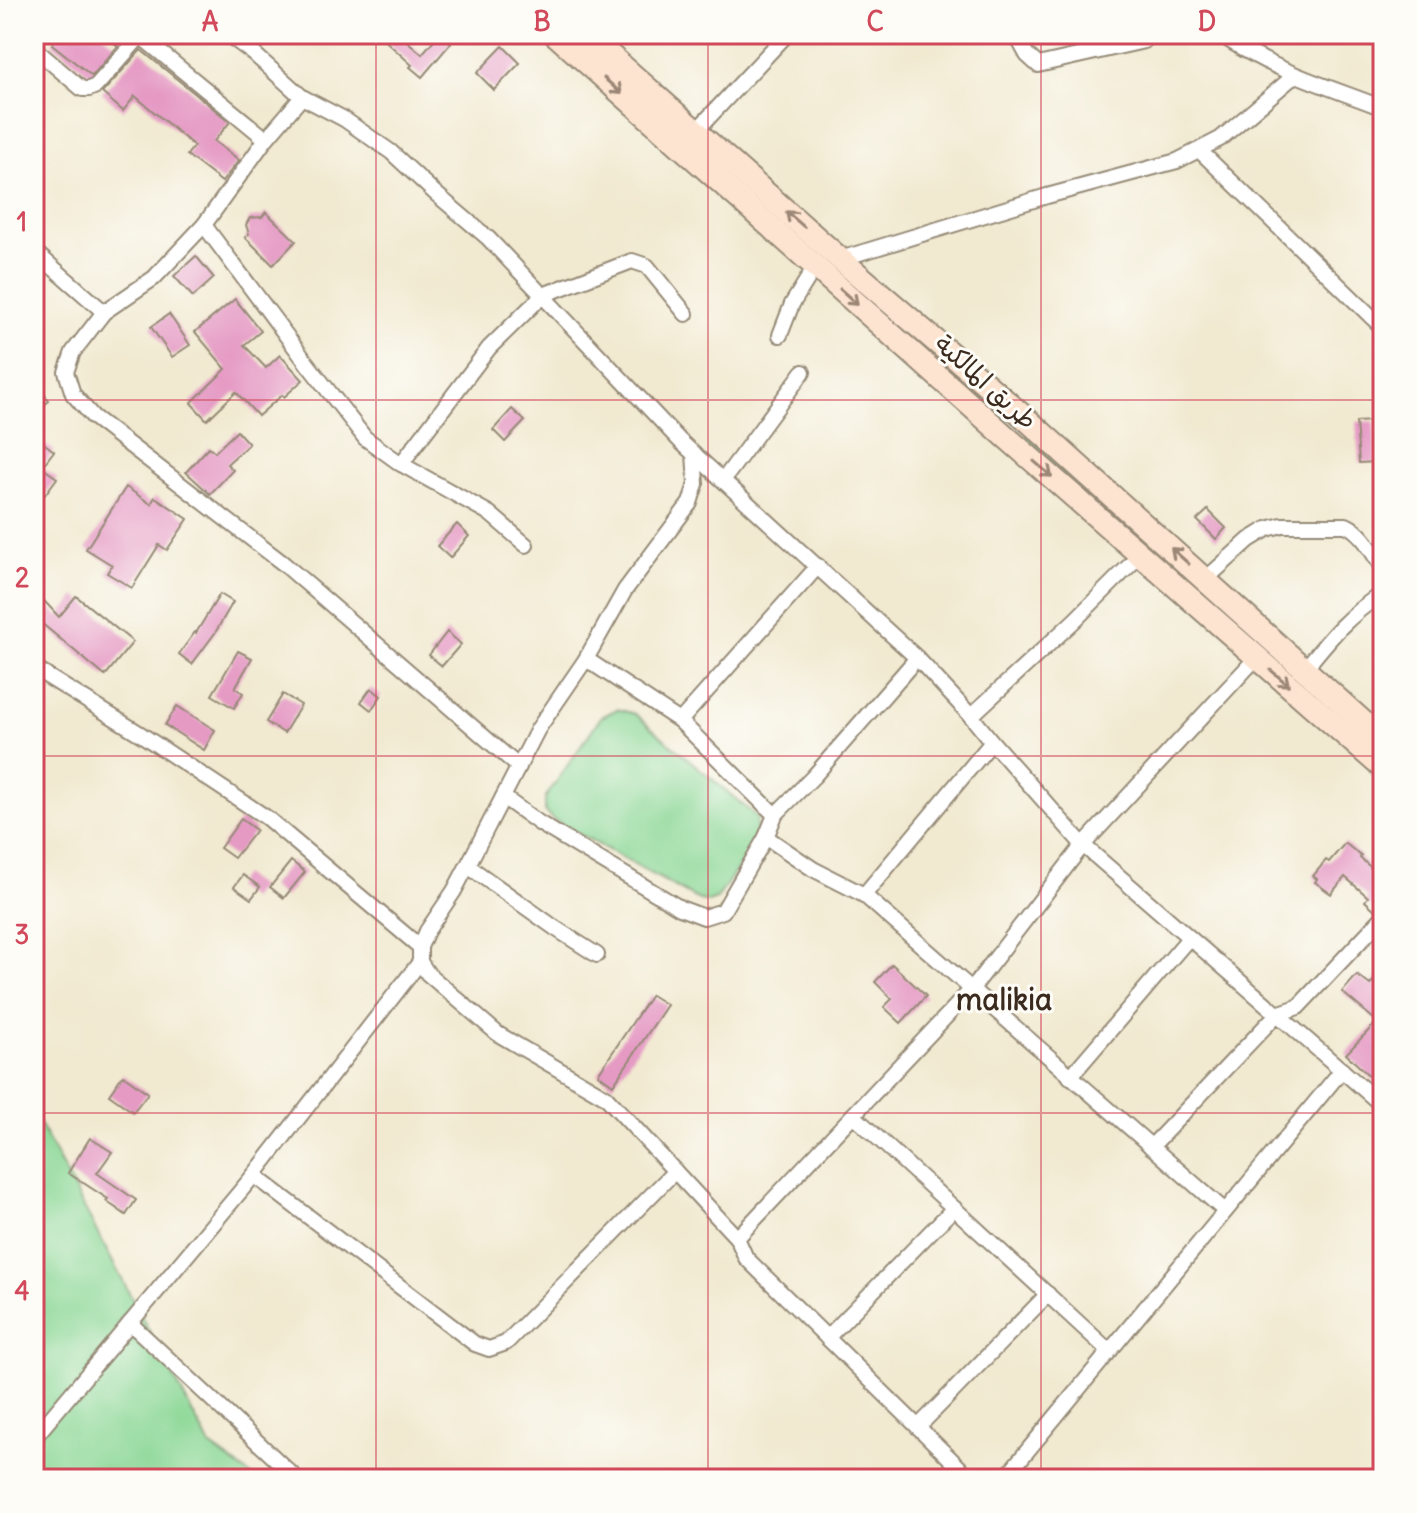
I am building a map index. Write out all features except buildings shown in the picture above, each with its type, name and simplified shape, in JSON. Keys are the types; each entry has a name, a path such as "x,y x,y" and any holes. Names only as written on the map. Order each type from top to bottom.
{"main road":[{"name":"طريق المالكية","path":"555,34 661,115 696,131 1023,416 1383,740"},
{"name":"طريق المالكية","path":"586,34 661,115 815,267 1383,768"},
{"path":"1005,436 1023,416"}],"street":[{"path":"227,34 302,97 344,119 391,152 488,238 681,442 917,658 1083,845 1383,1106"},
{"path":"696,131 787,34"},
{"path":"1024,34 1021,44 1038,65 1144,41 1149,34"},
{"path":"1220,34 1294,76 1383,108"},
{"path":"1242,49 1249,34"},
{"path":"34,48 82,89 89,89 96,86 140,35 266,139"},
{"path":"840,259 1047,196 1177,161 1230,132 1294,76"},
{"path":"302,97 266,139 204,225 154,278 104,312 73,352 66,372 73,394 93,417 284,564 519,767"},
{"path":"1200,151 1383,328"},
{"path":"204,225 365,438 401,464 489,513 526,545"},
{"path":"34,251 104,312"},
{"path":"401,464 489,348 543,295 632,261 647,266 686,314"},
{"path":"780,335 792,304 815,267"},
{"path":"724,479 803,372"},
{"path":"34,1438 254,1175 420,955 427,931 468,866 538,729 586,659 625,590 690,503 696,484 694,453"},
{"path":"1206,579 1249,540 1267,529 1282,525 1346,525 1360,535 1383,569"},
{"path":"971,716 1141,554"},
{"path":"680,721 818,566"},
{"path":"1304,670 1344,622 1383,593"},
{"path":"737,1238 971,990 1083,845 1257,657"},
{"path":"503,797 539,823 680,908 704,917 723,911 766,837 775,815 814,776 917,658"},
{"path":"586,659 680,721 775,815"},
{"path":"34,668 267,818 420,955 428,974 498,1034 606,1097 737,1238 746,1258 971,1479"},
{"path":"864,895 992,742"},
{"path":"766,837 813,869 864,895 1225,1211"},
{"path":"468,866 597,955"},
{"path":"1151,1147 1277,1014 1298,1007 1383,917"},
{"path":"1070,1077 1189,938"},
{"path":"1004,1479 1342,1070"},
{"path":"853,1115 1109,1351"},
{"path":"254,1175 475,1344 489,1349 506,1343 675,1171"},
{"path":"827,1338 954,1208"},
{"path":"918,1427 1048,1294"},
{"path":"130,1323 297,1479"}],"green space":[{"path":"674,123 1008,418 1004,423 670,127"},
{"path":"1028,435 1383,748 1383,757 1023,440"},
{"path":"617,709 635,714 757,817 756,835 749,851 717,899 708,902 697,899 552,819 545,812 545,798 601,717"},
{"path":"34,1113 210,1446 256,1479 34,1479"}],"district":[{"name":"malikia","path":"1004,1000"}]}
